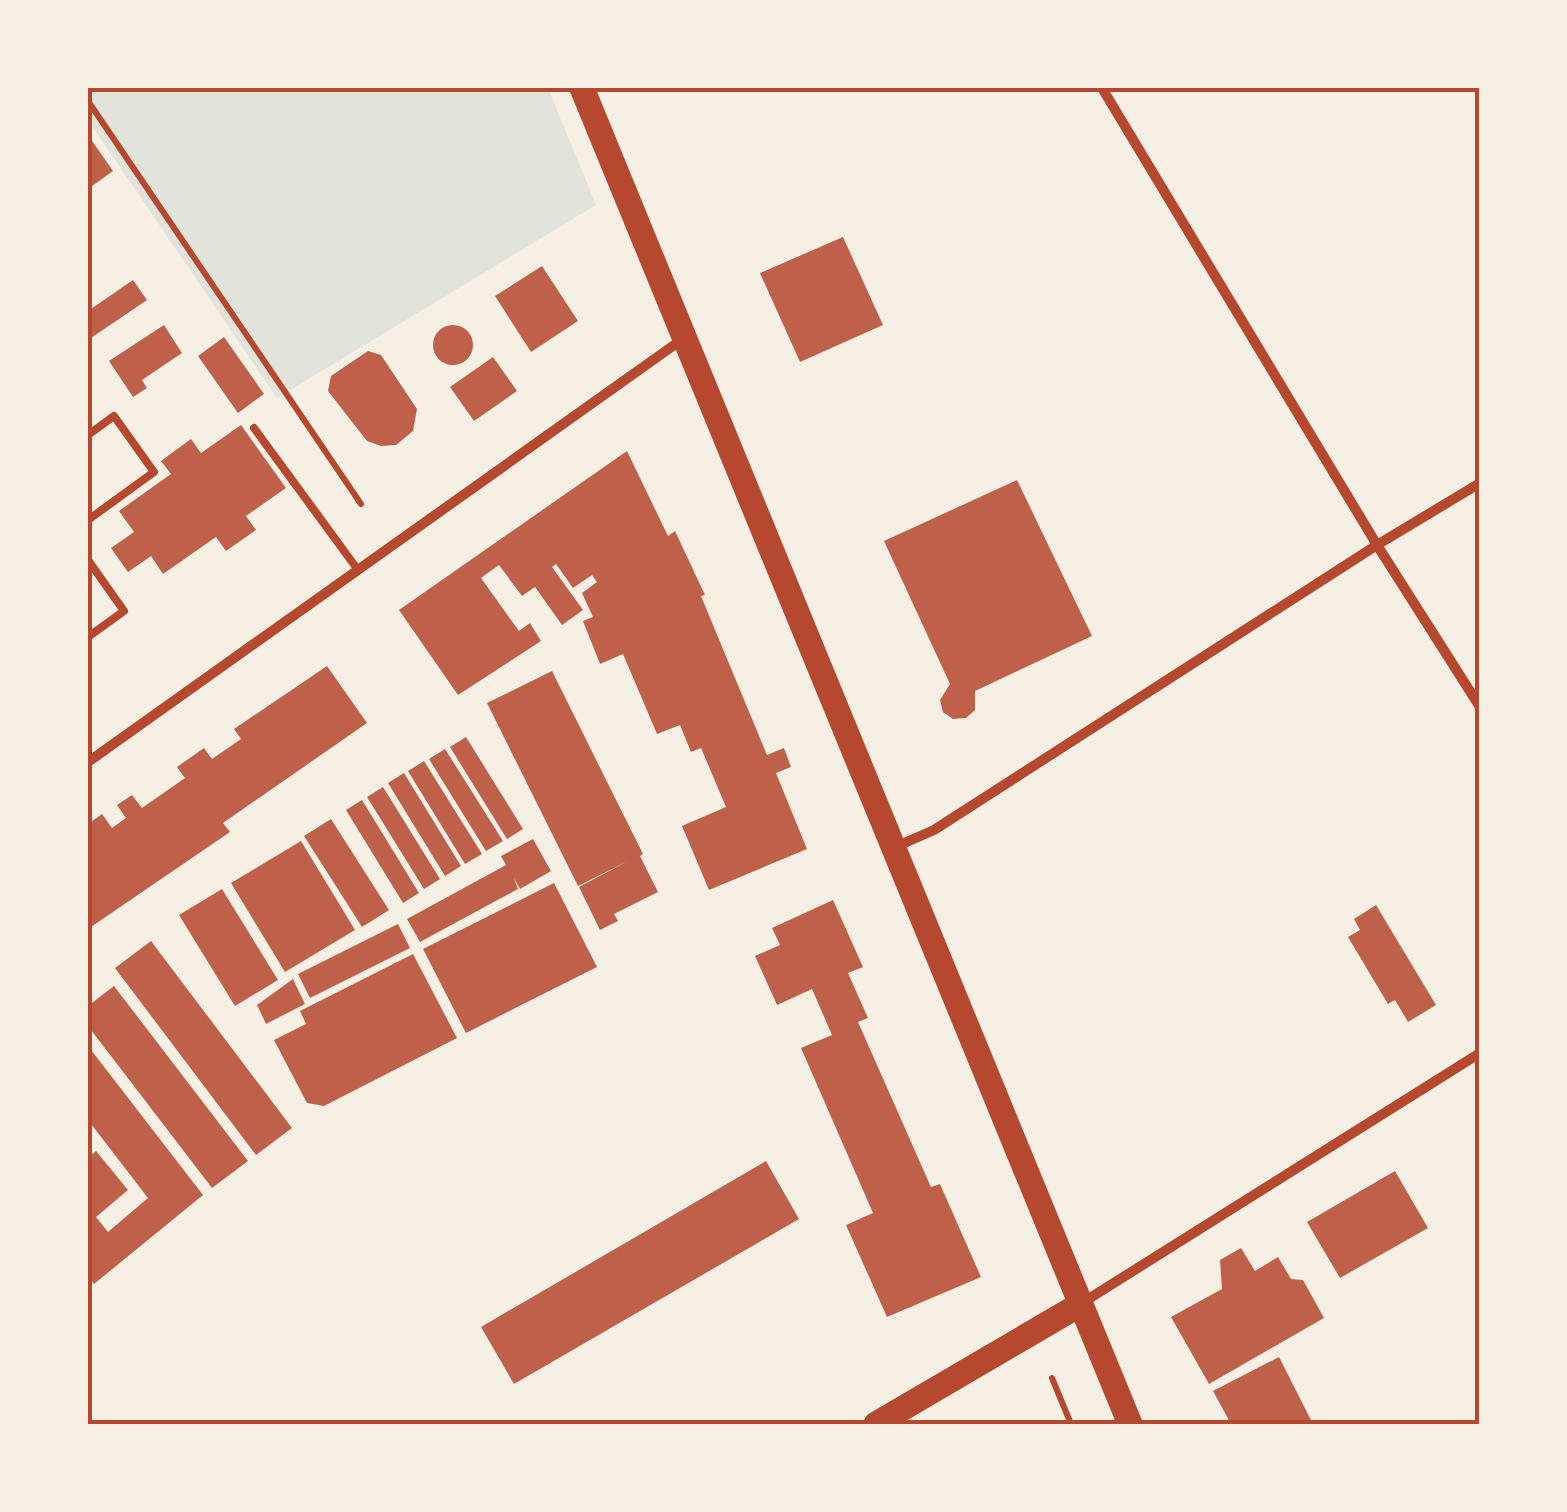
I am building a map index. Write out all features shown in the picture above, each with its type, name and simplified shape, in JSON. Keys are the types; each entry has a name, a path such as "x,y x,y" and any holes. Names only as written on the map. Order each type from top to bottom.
{"main road":[{"path":"582,88 1130,1424"},
{"path":"876,1424 1081,1304"}],"street":[{"path":"1102,88 1377,545 1480,707"},
{"path":"88,762 685,338"},
{"path":"892,849 934,830 1480,483"},
{"path":"1081,1304 1480,1054"}],"lane":[{"path":"88,435 114,416 154,472 88,520"},
{"path":"254,428 358,570"},
{"path":"88,560 124,611 88,638"}],"path":[{"path":"88,101 361,504"},
{"path":"1052,1378 1071,1424"}],"shaded area":[{"path":"88,88 548,88 596,205 277,398 88,120"}],"building":[{"path":"88,135 113,171 88,189"},
{"path":"843,237 883,325 800,362 760,273"},
{"path":"542,266 578,321 531,352 495,296"},
{"path":"133,280 147,300 88,340 88,311"},
{"path":"164,325 182,353 142,380 147,388 133,397 109,361"},
{"path":"453,325 467,331 473,345 467,359 453,365 439,359 433,345 439,331"},
{"path":"224,337 264,394 238,413 198,356"},
{"path":"368,351 381,355 417,409 413,431 396,445 381,446 367,441 328,391 331,376"},
{"path":"493,357 517,391 474,421 450,387"},
{"path":"241,425 286,488 246,516 256,530 226,551 216,537 163,574 151,556 128,572 111,548 134,532 119,511 171,474 161,461 191,439 201,453"},
{"path":"627,451 668,536 675,531 705,595 701,596 767,755 784,748 791,767 776,773 807,849 709,890 682,826 726,807 701,748 691,752 680,725 657,734 623,654 600,664 583,621 593,617 582,593 597,582 592,575 573,588 556,564 552,567 583,610 562,625 535,587 522,596 499,565 481,578 519,631 530,623 541,641 458,695 399,610"},
{"path":"1017,480 1092,636 975,691 975,710 966,718 953,719 943,712 940,700 950,684 884,541"},
{"path":"327,666 367,723 223,823 230,832 88,929 88,824 102,814 112,828 126,818 117,805 132,795 142,808 185,778 177,767 204,748 212,759 241,739 234,729"},
{"path":"552,671 658,892 614,914 618,921 600,930 579,887 628,861 578,886 487,703"},
{"path":"466,737 523,829 507,839 450,747"},
{"path":"445,749 503,841 486,851 429,759"},
{"path":"424,761 482,854 465,864 408,771"},
{"path":"404,773 461,866 445,876 388,783"},
{"path":"383,787 440,879 424,889 367,797"},
{"path":"362,800 419,893 403,903 346,810"},
{"path":"331,819 389,910 362,927 304,836"},
{"path":"533,839 551,871 520,889 514,878 518,889 420,942 407,919 506,865 501,856"},
{"path":"301,841 355,930 285,972 231,883"},
{"path":"554,883 597,967 466,1033 423,949"},
{"path":"222,889 278,980 235,1006 179,915"},
{"path":"833,900 863,967 848,973 868,1018 858,1022 931,1187 940,1184 981,1277 887,1317 846,1225 873,1213 801,1048 832,1035 812,989 777,1005 755,956 780,945 772,928"},
{"path":"1376,905 1436,1005 1408,1022 1395,1000 1388,1004 1348,937 1360,930 1354,919"},
{"path":"398,924 410,948 310,998 298,974"},
{"path":"151,941 292,1128 256,1155 115,968"},
{"path":"413,954 457,1038 324,1106 307,1103 274,1040 306,1024 300,1011"},
{"path":"293,979 305,1004 266,1024 257,1005"},
{"path":"114,986 248,1161 212,1188 88,1026 88,1006"},
{"path":"88,1046 203,1195 94,1284 88,1276 88,1158 96,1151 128,1190 96,1217 108,1232 148,1198 88,1120"},
{"path":"766,1161 799,1219 514,1384 481,1327"},
{"path":"1395,1171 1428,1228 1340,1278 1307,1222"},
{"path":"1241,1248 1255,1271 1278,1257 1291,1279 1303,1280 1324,1318 1209,1384 1171,1317 1222,1289 1220,1260"},
{"path":"1279,1357 1313,1424 1231,1424 1213,1391"}]}
